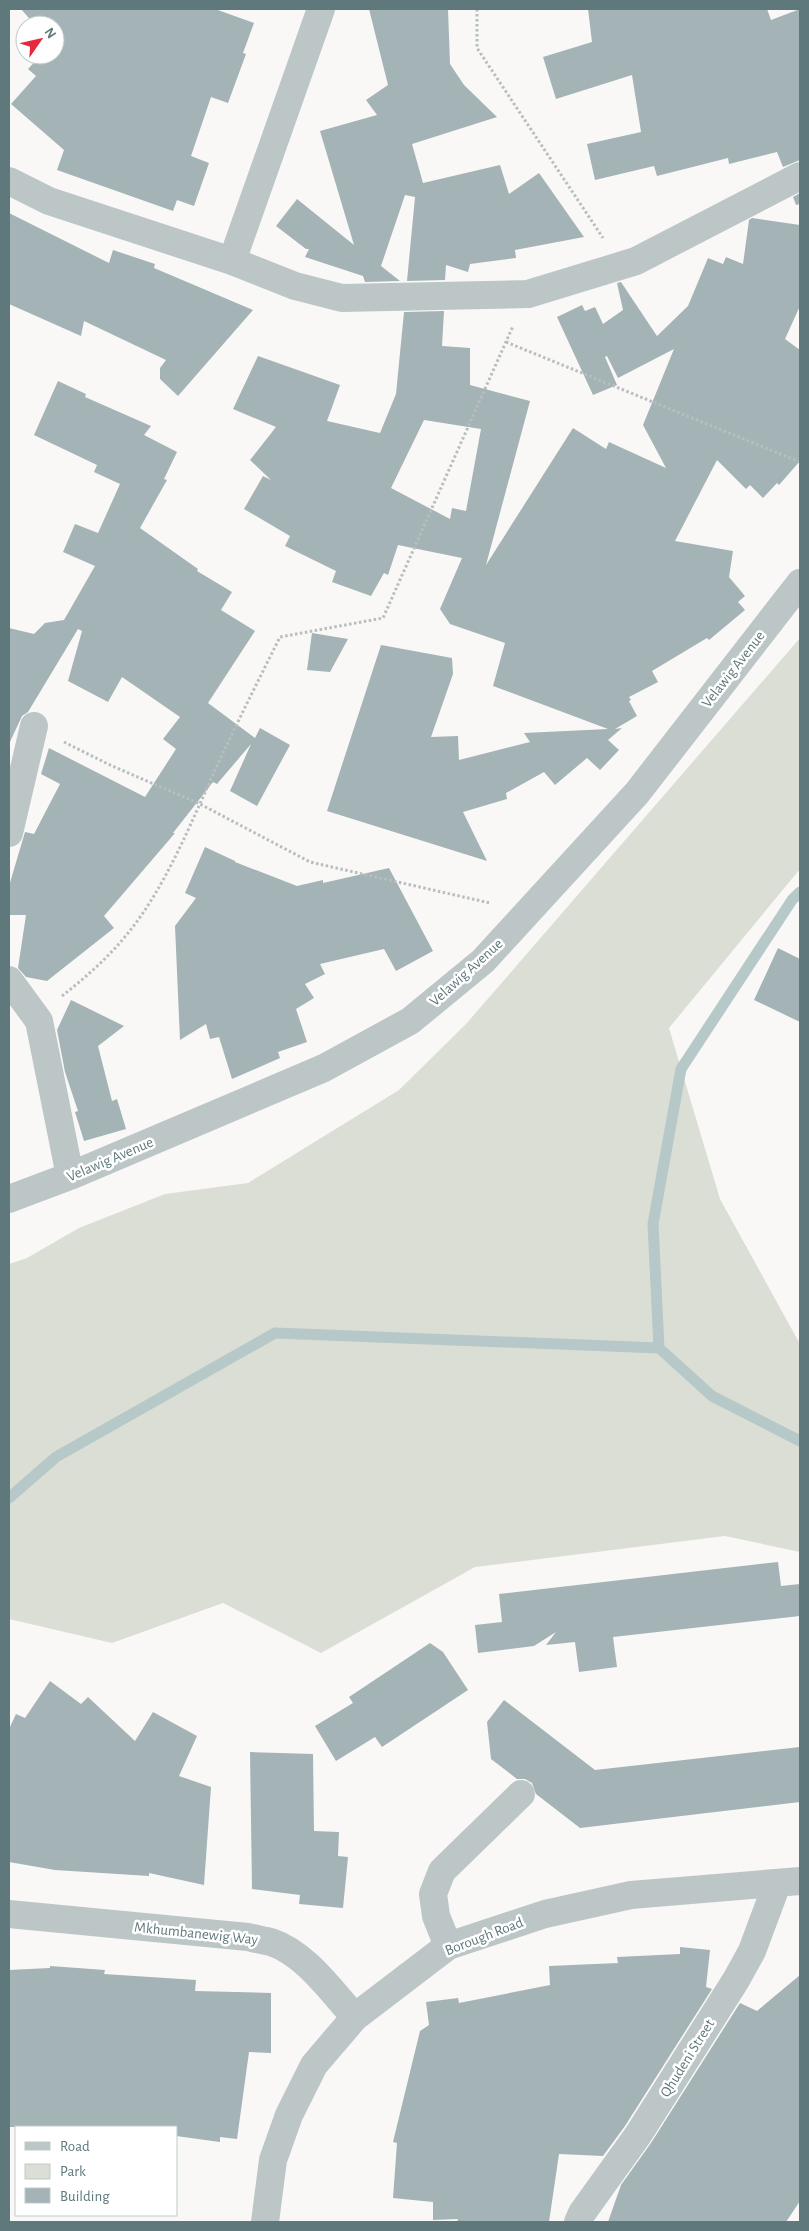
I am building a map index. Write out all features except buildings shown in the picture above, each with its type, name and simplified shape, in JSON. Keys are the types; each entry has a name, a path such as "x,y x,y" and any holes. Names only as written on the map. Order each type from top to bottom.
{"street":[{"path":"232,261 321,9"},
{"path":"9,181 49,201 232,261 295,286 342,298 528,294 636,261 800,176"},
{"name":"Velawig Avenue","path":"9,1199 70,1176 324,1068 410,1022 483,961 637,793 800,583"},
{"path":"9,833 34,726"},
{"path":"9,980 39,1021 70,1176"},
{"path":"448,1946 436,1916 433,1894 442,1871 521,1794"},
{"name":"Borough Road","path":"265,2222 273,2160 289,2115 314,2065 355,2016 448,1946 545,1914 631,1894 789,1882"},
{"name":"Qhudeni Street","path":"578,2222 638,2135 736,1980 789,1882"},
{"name":"Mkhumbanewig Way","path":"9,1914 248,1938 270,1942 289,1952 305,1964 355,2016"}],"path":[{"path":"477,9 476,48 622,265"},
{"path":"39,1021 52,1005 94,970 128,933 152,897 200,804 280,636 383,618 528,294"},
{"path":"506,342 800,462"},
{"path":"34,726 110,765 200,804 310,862 372,878 416,885 527,912"}],"green space":[{"path":"800,638 800,869 669,1028 720,1199 800,1344 800,1552 725,1536 475,1567 321,1653 223,1603 112,1643 9,1619 9,1264 27,1258 79,1228 165,1194 248,1183 399,1090 466,1024"}],"waterway":[{"path":"9,1498 56,1457 275,1333 659,1348 653,1224 681,1069 792,900 800,892"},
{"path":"659,1348 712,1396 800,1441"}]}
